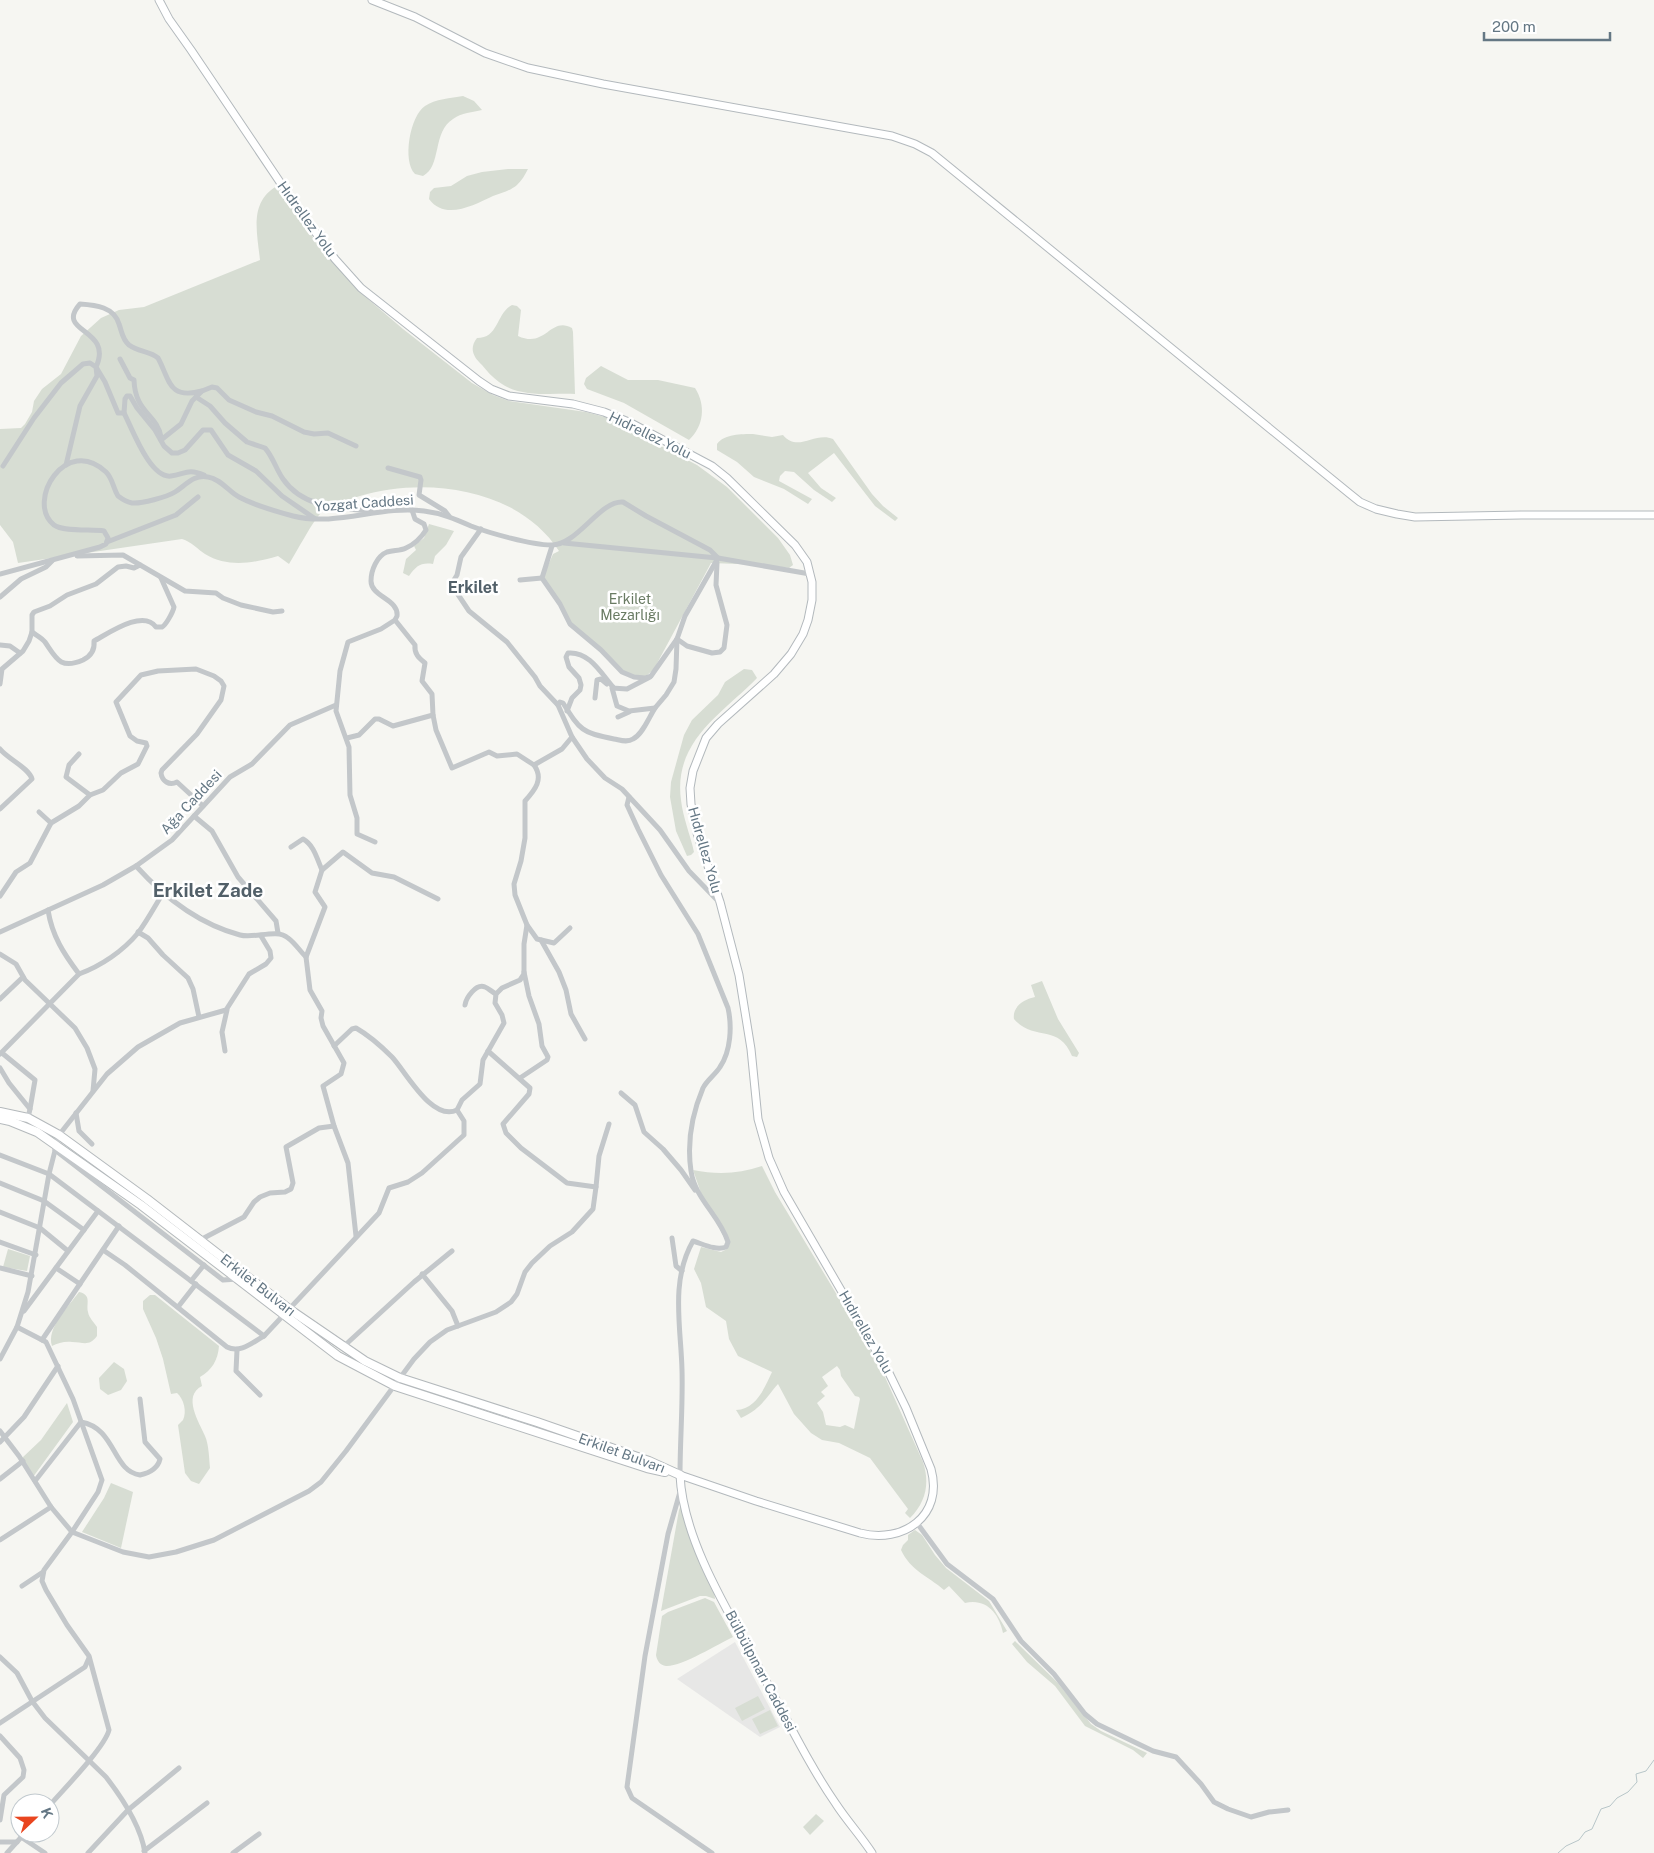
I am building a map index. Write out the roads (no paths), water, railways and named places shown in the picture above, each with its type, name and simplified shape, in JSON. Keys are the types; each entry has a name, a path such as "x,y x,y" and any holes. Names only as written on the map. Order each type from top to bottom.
{"main road":[{"name":"Erkilet Bulvarı","path":"0,1112 28,1118 59,1135 200,1240 338,1356 395,1386 646,1468 680,1475"},
{"name":"Erkilet Bulvarı","path":"0,1119 37,1132 55,1148 141,1205 238,1279 286,1312 365,1361 400,1378 538,1422 649,1461 680,1475"}],"street":[{"name":"Hıdrellez Yolu","path":"159,0 169,19 294,203 335,259 361,288 479,381 497,391 509,396 573,404 604,412 631,423 712,466 727,478 799,549 807,562 812,594 810,614 803,634 774,674 713,729 703,743 694,765 690,788 692,814 720,902"},
{"path":"372,0 415,17 485,53 528,68 604,84 892,136 921,147 1056,253 1350,494 1372,507 1397,514 1424,517 1654,515"},
{"path":"66,465 80,406 97,376 96,367 99,356 96,341 80,330 75,322 75,312 80,304 99,306 112,313 119,323 123,337 129,345 158,358 168,382 173,388 185,393 202,392"},
{"path":"120,360 130,378 134,380 135,393 140,405 160,428 161,440"},
{"path":"3,466 34,418 61,384 83,364 90,363 96,367 108,388 115,409 119,414 124,413"},
{"path":"161,440 181,424 187,408 196,397 210,387 215,387 229,400 256,412 272,416 307,433 328,433 356,446"},
{"path":"206,476 189,471 171,476 159,472 145,455 124,413 126,397 130,396 136,408 152,425 170,452 180,453 202,431 209,429 228,455 256,471 282,496 316,519"},
{"path":"196,397 210,406 225,423 247,442 265,448 283,479 290,488 303,498 324,505 377,512"},
{"path":"107,542 108,536 104,531 61,528 54,525 49,519 46,506 47,488 54,475 66,465 81,461 98,466 109,476 118,496 132,503 170,494 194,479 206,476"},
{"path":"388,468 420,477 419,495 445,511 449,516"},
{"name":"Yozgat Caddesi","path":"206,476 215,479 240,498 289,515 316,519 377,512 412,510 433,512 449,516 481,529 552,546"},
{"path":"0,574 102,547 107,542 176,515 198,497"},
{"path":"564,543 610,505 620,501 710,550 718,558"},
{"path":"375,842 357,834 356,818 350,794 350,752 339,721 336,705 340,671 347,643 352,639 381,629 395,620 398,614 397,610 372,587 371,578 379,557 412,544 426,530 424,524 415,519 412,510"},
{"path":"481,529 460,560 458,573 453,582 453,586 469,611 507,642 540,686 558,705 572,737 596,770 622,789 660,830 689,871 720,902"},
{"path":"542,578 552,546 564,543 718,558 810,574"},
{"path":"66,557 120,555 131,558 184,591 216,593 241,605 273,612 282,611"},
{"path":"677,639 687,646 712,654 719,653 724,648 727,625 716,585 718,558"},
{"path":"595,698 598,679 601,679 612,688 626,689 653,674 677,639 685,616 718,558"},
{"path":"0,597 22,579 46,567 52,560"},
{"path":"0,684 2,670 27,645 32,632 32,615 34,612 50,606 67,595 96,584 118,566 134,568 140,565"},
{"path":"32,632 44,640 48,650 59,661 70,664 89,656 94,649 94,641 116,629 143,620 150,622 156,627 162,627 174,606 161,578"},
{"path":"520,580 542,578"},
{"path":"542,578 560,604 568,622 602,650 619,670 630,677 650,677"},
{"path":"395,620 415,645 417,656 425,663 422,681 432,694 436,730 452,768 489,752 497,756 517,754 534,764 538,773 538,782 536,788 525,801 525,838 514,884 514,894 527,925 537,939 554,943 570,928"},
{"path":"558,705 560,702 563,703 575,723 596,736 626,741 638,736 655,708 670,691 674,682 677,639"},
{"path":"0,644 10,646 20,653"},
{"path":"568,711 572,698 580,690 581,685 579,678 569,667 566,657 568,653 579,654 590,660 612,688 617,706 630,711"},
{"path":"0,896 16,872 30,863 51,823 79,806 90,795 103,790 121,773 138,764 147,746 146,743 129,735 116,702 141,675 191,669 206,672 220,680 224,686 223,696 197,734 160,773 166,783 173,784 176,782 203,806"},
{"name":"Ağa Caddesi","path":"0,932 108,882 136,866 172,840 230,777 252,764 290,724 336,705"},
{"path":"618,717 630,711 655,708"},
{"path":"346,738 359,735 375,719 393,726 434,714"},
{"path":"534,764 562,749 572,737"},
{"path":"0,749 6,756 29,773 32,779 0,809"},
{"path":"79,754 69,765 66,777 90,795"},
{"path":"629,797 627,805 638,829 661,875 698,934 729,1013 730,1032 724,1058 719,1068 704,1086 691,1129 691,1169 699,1194"},
{"path":"39,812 51,823"},
{"path":"194,816 212,831 238,877 276,922 278,933"},
{"path":"291,847 303,839 307,841 312,847 322,870"},
{"path":"356,1236 350,1171 334,1126 323,1086 339,1075 344,1069 344,1063 322,1026 322,1011 310,990 306,958 325,908 315,892 322,870 343,852 372,873 394,877 438,899"},
{"path":"136,866 163,893 188,911 215,926 244,936 278,933 288,938 306,958"},
{"path":"28,1118 35,1080 1,1054 79,974 109,958 128,944 163,893"},
{"name":"Hıdırellez Yolu","path":"720,902 742,987 758,1119 764,1146 784,1192 880,1354 914,1425 931,1469 934,1486 930,1506 917,1523"},
{"path":"48,910 51,926 59,946 79,974"},
{"path":"520,1078 548,1058 542,1046 540,1028 529,996 524,972 524,944 527,925"},
{"path":"138,932 148,938 188,978 192,986 199,1017"},
{"path":"225,1051 223,1028 228,1009 249,974 264,966 271,958 270,951 261,936"},
{"path":"541,940 559,972 566,990 568,1008 585,1039"},
{"path":"0,954 16,964 23,977 74,1028 87,1048 95,1069 93,1092"},
{"path":"457,1110 462,1100 480,1084 482,1064 504,1023 502,1014 495,1003 496,994 502,988 520,980 524,972"},
{"path":"0,999 23,977"},
{"path":"465,1005 467,997 480,986 496,994"},
{"path":"0,1359 17,1327 32,1276 49,1174 59,1135 114,1067 138,1047 173,1027 228,1009"},
{"path":"334,1046 352,1029 356,1028 372,1039 394,1059 428,1102 446,1112 457,1110"},
{"path":"488,1051 530,1086 530,1091 503,1124 506,1133 520,1148 567,1183 596,1187"},
{"path":"0,1068 9,1083 30,1109"},
{"path":"621,1093 629,1098 634,1105 644,1132 663,1149 699,1194 722,1227 728,1244 723,1248 715,1248 692,1241 684,1258 678,1300 682,1377 680,1475 756,1501 864,1534 881,1535 895,1533 917,1523 948,1564 993,1598 1021,1641 1054,1674 1086,1714 1097,1724 1153,1751 1176,1757 1201,1784 1214,1802 1228,1809 1251,1817 1288,1810"},
{"path":"103,1250 125,1265 227,1347 237,1350 264,1336 379,1213 389,1188 408,1182 422,1173 464,1135 464,1121 457,1110"},
{"path":"76,1113 79,1130 92,1144"},
{"path":"0,1432 51,1507 72,1532 123,1552 149,1557 176,1552 219,1538 309,1491 321,1482 414,1359 430,1342 442,1332 496,1312 511,1302 517,1294 525,1272 532,1263 550,1246 572,1232 592,1209 599,1156 609,1124"},
{"path":"200,1240 244,1217 254,1202 260,1197 291,1189 293,1183 286,1147 318,1128 334,1126"},
{"path":"55,1148 223,1280 238,1279"},
{"path":"0,1155 49,1174 264,1336"},
{"path":"0,1183 44,1201 84,1230"},
{"path":"21,1316 98,1211"},
{"path":"0,1212 40,1228 68,1251"},
{"path":"42,1340 119,1226"},
{"path":"672,1238 676,1266 682,1272"},
{"path":"0,1242 36,1255"},
{"path":"344,1347 422,1274 452,1251"},
{"path":"178,1307 204,1264"},
{"path":"0,1268 32,1276"},
{"path":"56,1268 80,1284"},
{"path":"422,1274 452,1311 458,1326"},
{"path":"17,1327 46,1342 81,1422 100,1473 102,1484 72,1532 43,1572 22,1586"},
{"path":"237,1350 236,1372 260,1395"},
{"path":"0,1442 24,1417 58,1366"},
{"path":"81,1422 91,1425 105,1436 121,1463 128,1470 138,1475 145,1474 156,1467 160,1460 144,1439 140,1399"},
{"path":"35,1482 81,1422"},
{"path":"0,1479 22,1462"},
{"name":"Bülbülpınarı Caddesi","path":"680,1475 680,1492 700,1551 726,1607 813,1768 836,1805 872,1853"},
{"path":"680,1492 668,1534 645,1656 628,1790 632,1798 712,1853"},
{"path":"0,1540 51,1507"},
{"path":"43,1572 44,1588 89,1656 109,1728 107,1736 60,1793"},
{"path":"0,1722 85,1667 89,1661 89,1656"},
{"path":"0,1657 17,1673 32,1701 52,1726 106,1777 138,1828 144,1852 207,1803"},
{"path":"0,1736 20,1758 24,1770 23,1777 4,1795 0,1820"},
{"path":"88,1853 128,1810 179,1768"},
{"path":"232,1853 259,1834"},
{"path":"8,1853 17,1843"},
{"path":"29,1843 45,1853"}],"waterway":[{"path":"1558,1853 1566,1846 1579,1840 1585,1832 1592,1829 1601,1809 1610,1806 1617,1798 1628,1792 1637,1782 1636,1774 1646,1771 1654,1760"}],"district":[{"name":"Erkilet","path":"473,587"},
{"name":"Erkilet Zade","path":"208,890"}],"park label":[{"name":"Erkilet Mezarlığı","path":"630,608"}]}
